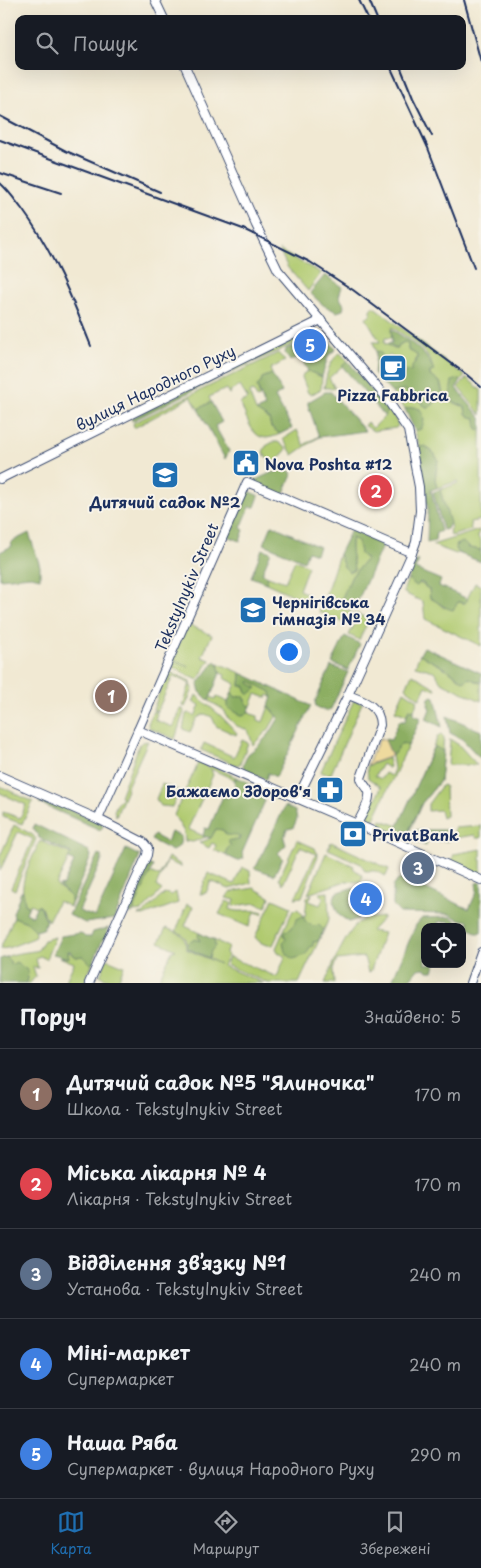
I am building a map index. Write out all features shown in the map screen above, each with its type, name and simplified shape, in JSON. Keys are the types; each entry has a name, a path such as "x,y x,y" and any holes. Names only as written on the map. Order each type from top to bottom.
{"street":[{"path":"156,0 162,15"},
{"path":"187,70 278,270 384,395 408,430 418,488 420,511 416,542 348,695 297,799"},
{"name":"вулиця Народного Руху","path":"0,479 321,320"},
{"name":"Tekstylnykiv Street","path":"98,819 246,482 412,552"},
{"path":"348,695 376,708 380,718 380,725 361,778 362,783 369,792 369,798 357,824"},
{"path":"138,730 357,824 481,880"},
{"path":"0,776 98,819 143,842 148,848 147,855 89,983"},
{"path":"470,983 481,952"}],"green space":[{"path":"279,250 321,273 308,291 288,268"},
{"path":"325,275 342,287 339,296 344,305 343,310 337,312 323,305 310,293"},
{"path":"373,306 465,376 461,381 458,379 453,402 465,407 466,414 476,418 477,429 481,431 481,520 470,522 471,530 451,536 449,530 451,528 440,490 458,483 458,481 437,488 435,479 438,460 434,453 425,446 421,447 419,445 415,431 421,429 414,407 405,409 392,393 406,389 409,398 433,405 443,390 440,382 430,376 430,372 433,371 432,364 423,351 392,327 392,338 385,338 384,343 394,349 404,342 408,343 408,350 417,355 417,357 411,372 408,370 405,372 390,355 383,361 379,351 376,352 373,342 380,342 366,318 371,315"},
{"path":"391,329 422,352 434,371 430,372 430,376 440,382 443,395 428,408 423,405 422,401 409,398 405,389 392,393 374,374 376,352 379,351 383,356 381,364 395,380 408,370 411,372 417,359 417,355 408,350 408,343 404,342 397,349 385,344 392,343"},
{"path":"322,334 336,349 328,356 322,377 308,371 300,356 290,361 285,353 286,349 299,344 304,352 320,344 316,336"},
{"path":"293,339 296,343 235,370 234,367"},
{"path":"278,353 285,361 270,369 272,374 262,378 261,383 257,386 260,397 257,398 253,391 249,393 256,411 269,419 271,427 280,434 264,438 254,431 240,403 248,399 240,386 230,391 231,393 229,394 226,389 209,397 211,402 198,409 191,397 134,428 133,423"},
{"path":"340,353 348,361 329,378 335,388 324,388 330,364"},
{"path":"348,361 387,409 385,417 342,366"},
{"path":"234,367 235,370 132,421 131,418"},
{"path":"308,371 322,377 321,389 311,395 308,393 302,377"},
{"path":"272,374 282,392 275,397 292,428 280,434 271,427 269,419 256,411 265,407 257,386 261,383 262,378"},
{"path":"467,378 481,390 481,415 458,387"},
{"path":"458,379 461,381 456,388 481,418 481,431 477,429 476,418 468,416 465,407 453,402 450,395 452,381"},
{"path":"325,392 331,392 365,431 319,437 308,402"},
{"path":"211,402 222,422 215,426 229,451 225,459 198,409"},
{"path":"414,407 420,409 424,419 421,429 415,431 405,409"},
{"path":"387,409 395,418 398,426 396,428 373,431 364,425 367,422 373,428 384,417"},
{"path":"297,430 304,445 319,437 293,455 283,439"},
{"path":"273,442 278,442 287,449 272,466 263,452 266,446"},
{"path":"419,445 421,447 425,446 434,453 438,460 435,479 437,488 431,490 441,531 436,533 435,541 427,543 428,511"},
{"path":"281,466 291,472 292,475 283,495 253,483 253,481 273,472 275,473"},
{"path":"247,490 259,496 255,507 250,507 241,528 244,530 240,541 227,536"},
{"path":"440,490 450,523 447,529 443,530 433,492"},
{"path":"272,525 319,547 316,554 308,551 304,561 264,544"},
{"path":"351,530 383,544 356,605 341,600 352,576 366,559 360,554 358,541 352,538 351,550 354,570 349,572 344,567 339,554"},
{"path":"479,530 478,538 481,540 481,550 469,548 455,549 458,553 456,554 432,545"},
{"path":"29,533 40,566 40,578 31,576 0,579 0,552 12,546 11,542"},
{"path":"352,538 359,541 360,554 366,559 352,576 341,600 356,605 351,607 326,596 326,593 339,554 344,567 349,572 354,570 351,550"},
{"path":"463,542 469,548 481,550 481,562 458,553 455,549 456,545"},
{"path":"262,549 271,552 262,573 268,576 266,583 251,577"},
{"path":"295,560 308,566 299,590 308,594 306,601 266,583 268,576 285,582"},
{"path":"417,560 419,561 415,569 441,580 439,586 468,599 465,603 458,602 453,610 450,609 430,598 429,589 424,584 420,582 417,586 412,583 408,578"},
{"path":"408,578 412,583 424,584 429,588 430,598 444,608 458,602 465,603 475,583 481,586 481,646 425,619 423,602 404,593"},
{"path":"323,600 352,612 347,624 319,612"},
{"path":"355,613 371,620 359,640 349,635 357,619 353,617"},
{"path":"187,624 212,635 202,657 210,660 198,680 169,666 171,660 189,667 172,659"},
{"path":"345,636 360,644 348,670 332,663"},
{"path":"424,647 481,673 481,683 469,678 464,682 450,671 420,654"},
{"path":"420,654 461,680 469,678 481,683 481,701 441,682 434,671 415,666"},
{"path":"215,661 218,663 220,673 209,701 200,692 198,684"},
{"path":"218,663 241,673 240,686 245,686 246,690 249,680 271,691 272,697 268,695 267,698 256,694 251,706 247,705 246,699 234,697 232,692 236,684 224,678 225,675 220,673"},
{"path":"331,666 348,672 331,709 327,711 316,707 315,702"},
{"path":"167,671 190,681 193,689 185,707 183,706 190,683 173,676 157,712 153,710"},
{"path":"241,673 311,706 276,777 268,773 266,780 244,770 243,765 248,754 270,733 279,718 269,706 272,697 271,692 250,681 249,683 257,688 248,695 245,686 240,686"},
{"path":"412,674 436,688 435,690 426,686 420,699 406,688"},
{"path":"404,691 418,700 414,710 409,710 406,715 395,711"},
{"path":"232,692 235,697 244,696 247,705 251,706 247,714 241,715 228,708"},
{"path":"196,695 221,716 237,733 236,735 216,726 212,717 205,714 197,718 190,732 183,729 186,714 195,716 200,705 193,702"},
{"path":"209,696 228,702 229,708 241,715 247,714 249,711 251,714 258,716 258,720 263,722 269,706 277,715 269,729 253,745 248,730 237,726 225,715 225,711 209,701"},
{"path":"435,697 442,727 426,719 430,709 428,705 429,698"},
{"path":"354,700 362,703 331,774 322,773 321,771"},
{"path":"181,709 184,712 175,739 149,728 148,724 153,711 157,714 155,720 173,727"},
{"path":"409,709 414,710 414,715 421,718 408,746 402,743 392,756 385,739 391,740 399,721 405,721"},
{"path":"447,716 481,731 481,759 462,739 450,733"},
{"path":"441,734 444,737 440,781 422,803 407,837 378,825 381,820 399,826 438,736"},
{"path":"450,739 459,745 477,765 448,765"},
{"path":"242,740 248,743 240,764 236,765 201,750 204,743 234,757"},
{"path":"148,741 116,816 114,811 122,797 120,796 139,745 142,742"},
{"path":"402,743 408,746 373,821 365,818 371,799 376,799 381,787 368,778 367,766 388,758 390,767 388,768 382,764 375,776 381,779 385,773 391,776 394,769 392,756"},
{"path":"434,746 443,751 440,781 422,803 408,832 398,826"},
{"path":"199,761 210,768 211,765 238,778 235,778 235,780 211,769 213,775 188,829 206,837 193,842 185,841 184,832 174,815"},
{"path":"235,778 246,781 261,793 260,797 265,801 242,853 244,858 238,861 225,855 231,845 229,840 239,840 240,836 226,835 223,830 216,829 211,838 203,836 205,828 209,829 223,796 227,798 234,792"},
{"path":"162,784 180,791 172,807 161,806 156,799"},
{"path":"442,785 445,786 446,816 442,818 440,810 428,811 428,804"},
{"path":"0,786 33,802 22,824 3,817 3,812 20,818 26,805 0,793"},
{"path":"40,797 102,823 103,827 100,830 39,803"},
{"path":"285,806 295,811 297,819 293,828 287,829 284,838 286,845 278,853 283,858 274,875 254,868"},
{"path":"34,824 89,851 91,856 70,907 71,897 59,886 63,885 74,862 68,858 71,853 39,838 33,829"},
{"path":"14,825 33,835 36,839 15,890 11,888 33,839 18,832 0,871 0,856"},
{"path":"481,826 481,838 476,838 475,835 455,838 454,828"},
{"path":"216,829 240,836 225,855 214,850 216,845 212,843 209,848 199,843 211,838"},
{"path":"416,830 448,830 449,841 427,841 426,846 411,840"},
{"path":"171,832 181,836 179,845 172,851 151,840 154,835 167,842"},
{"path":"297,840 315,848 318,856 302,897 295,898 316,854 300,847 283,884 279,878"},
{"path":"40,841 71,854 56,885 72,897 70,907 58,901 48,921 40,906 36,907 30,904 28,908 24,900 23,891 25,874"},
{"path":"331,842 389,869 386,876 375,871 365,871 361,864 328,849"},
{"path":"126,849 140,856 114,919 85,923 69,915 98,854 102,860 79,911 95,917"},
{"path":"481,849 481,875 452,861 454,854"},
{"path":"326,853 354,866 353,868 363,876 360,882 346,881 308,894"},
{"path":"168,857 181,865 181,867 167,861 156,886 162,890 142,911 133,912 150,872 159,876"},
{"path":"148,864 153,866 132,914 127,912"},
{"path":"242,867 250,871 251,883 229,889 211,881 206,893 200,894 208,873 234,884"},
{"path":"405,879 410,887 414,883 469,909 477,891 476,883 481,882 481,933 476,933 470,928 468,921 458,919 449,914 400,913 393,906 393,886 398,880"},
{"path":"254,888 270,897 266,907 256,903 233,906 235,900 226,898 230,892"},
{"path":"351,888 357,890 350,906 359,911 358,919 349,922 339,915 333,901 336,893"},
{"path":"23,891 28,908 26,913 32,916 37,905 40,906 46,920 43,929 36,931 27,922 14,917 13,913"},
{"path":"176,892 178,903 143,916 138,915 143,914 165,893 171,895"},
{"path":"328,892 329,919 299,983 268,983 226,965 229,957 277,977 285,957 276,948 293,910 298,909 305,917 307,898 312,894 309,901 320,905 324,897 320,893"},
{"path":"273,899 291,907 273,945 268,945 255,937"},
{"path":"226,901 232,903 230,909 263,912 262,914 255,912 249,927 219,914"},
{"path":"187,904 193,907 185,926 228,947 226,953 228,955 223,966 263,983 157,983 172,951 176,950 159,942 166,928 183,937 186,949 220,964 187,948 185,937 176,931"},
{"path":"303,916 306,922 313,926 319,925 324,930 318,941 313,942 313,946 310,947 306,954 293,959 285,952 283,942 286,939 284,934 285,931 291,929 297,919"},
{"path":"14,917 27,922 36,931 34,938 8,948 0,949"},
{"path":"384,917 371,931 384,933 370,973 368,972 364,957 337,960 333,969 334,983 325,983 346,938 358,923 366,918"},
{"path":"451,917 459,923 449,923 449,921 421,923 421,968 425,968 418,969 407,983 391,983 416,925 422,918"},
{"path":"108,928 107,937 103,939 92,965 83,956 76,957 70,951 68,951 69,958 53,954 61,936 81,933 85,937 91,937 93,932"},
{"path":"199,933 214,940 215,946 209,958 187,948 187,944 195,939 200,941"},
{"path":"55,937 46,959 40,956 36,958 38,968 33,967 36,976 30,983 26,983 28,979 21,965 11,965 6,957 38,950 44,940"},
{"path":"68,951 76,957 83,956 92,965 84,983 65,983 74,963 59,957 68,958"},
{"path":"6,957 11,965 16,962 27,970 28,979 26,983 0,983 0,959"},
{"path":"107,959 124,966 117,983 100,976"},
{"path":"425,968 434,968 433,971 428,971"}],"sand":[{"path":"380,738 385,740 392,756 367,765"}],"railway":[{"path":"359,0 366,15"},
{"path":"369,0 375,15"},
{"path":"464,0 481,62"},
{"path":"392,70 428,148 474,268"},
{"path":"402,70 432,136"},
{"path":"0,116 66,151 160,192"},
{"path":"0,140 243,229 310,262 353,290 481,387"},
{"path":"0,173 61,193"},
{"path":"0,183 22,209 43,241 69,293 91,346"}],"place":[{"name":"Наша Ряба","path":"310,345"},
{"name":"Pizza Fabbrica","path":"393,368"},
{"name":"Nova Poshta #12","path":"246,463"},
{"name":"Дитячий садок №2","path":"165,475"},
{"name":"Міська лікарня № 4","path":"376,491"},
{"name":"Чернігівська гімназія № 34","path":"253,610"},
{"name":"Дитячий садок №5 \"Ялиночка\"","path":"111,696"},
{"name":"Бажаємо Здоров'я","path":"330,790"},
{"name":"PrivatBank","path":"353,834"},
{"name":"Відділення зв’язку №1","path":"418,868"},
{"name":"Міні-маркет","path":"366,899"}]}
